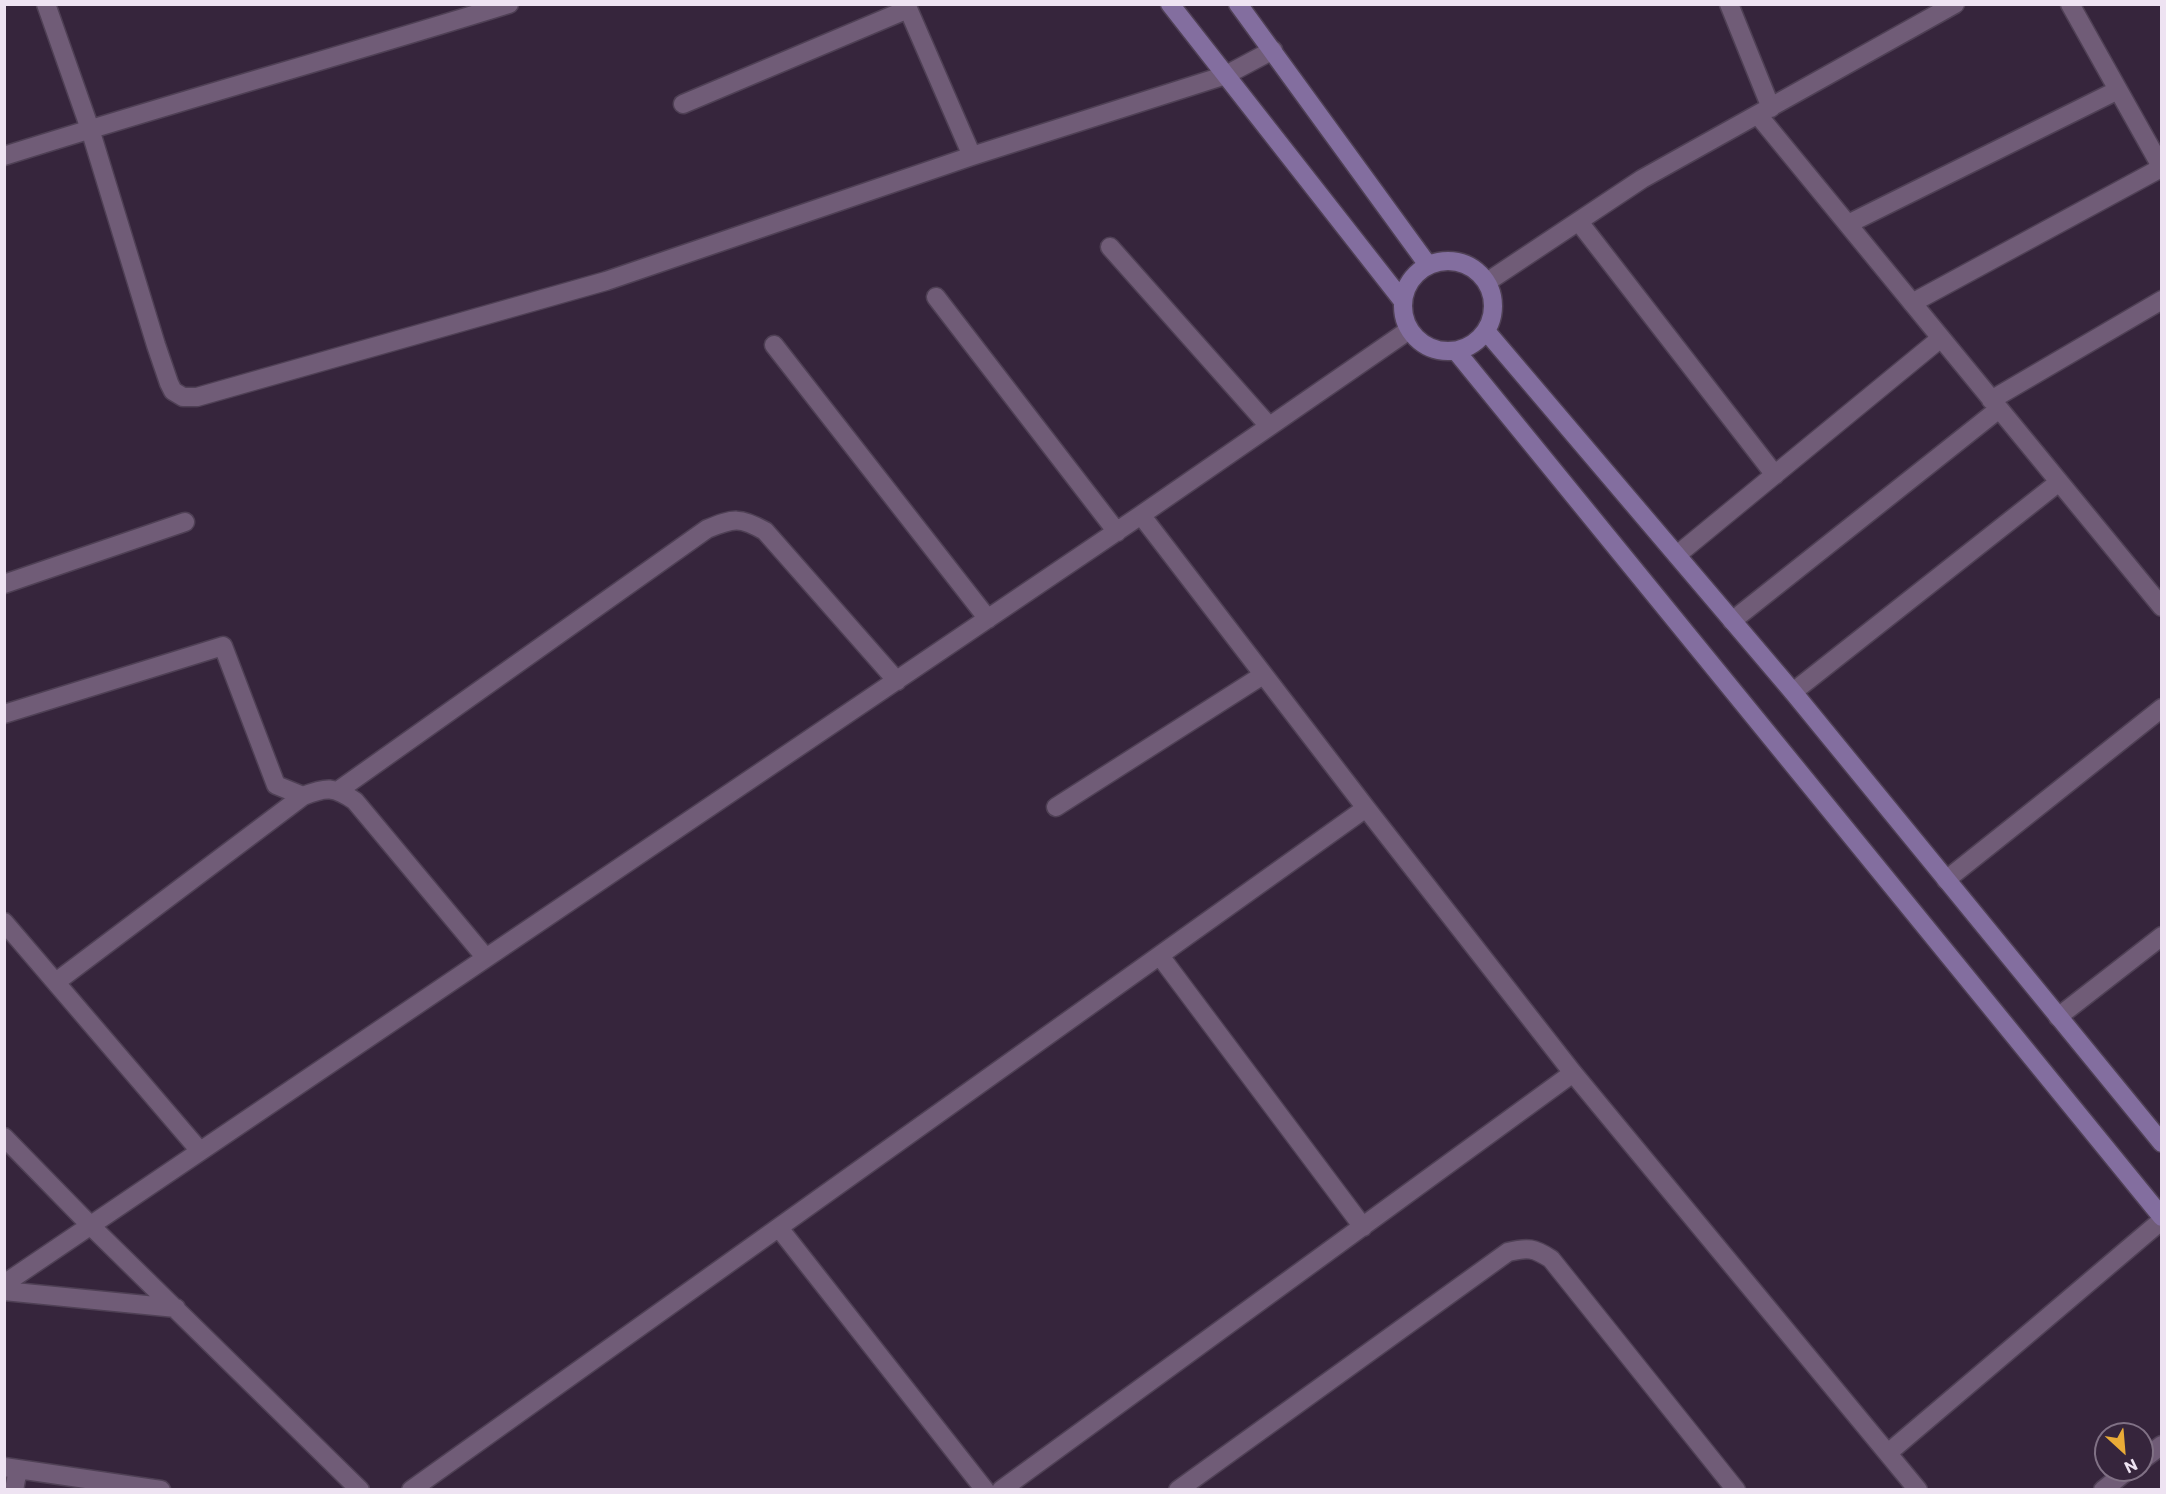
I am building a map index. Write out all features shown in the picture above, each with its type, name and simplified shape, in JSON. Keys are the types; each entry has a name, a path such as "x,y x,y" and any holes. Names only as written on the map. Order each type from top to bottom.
{"street":[{"path":"46,4 90,129 156,345 173,391 183,397 197,397 606,281 972,156 1226,75 1273,50"},
{"path":"4,156 316,64 509,4"},
{"path":"1170,4 1402,300"},
{"path":"1238,4 1428,265"},
{"path":"1729,4 1765,111 1848,224 2162,608"},
{"path":"1487,282 1642,179 1955,4"},
{"path":"1912,303 2162,168 2070,4"},
{"path":"683,104 907,7 972,156"},
{"path":"1848,224 2118,90"},
{"path":"1579,222 1775,475"},
{"path":"1110,247 1269,426"},
{"path":"1444,260 1461,262 1476,270 1487,282 1492,294 1493,306 1486,331 1478,340 1456,351 1434,349 1424,345 1408,330 1403,315 1402,300 1406,286 1415,274 1428,265 1444,260"},
{"path":"936,297 1117,532"},
{"path":"1732,621 1995,405 2162,300"},
{"path":"4,1284 1117,532 1408,330"},
{"path":"1486,331 1793,692 2162,1143"},
{"path":"1677,555 1941,338"},
{"path":"774,345 988,619"},
{"path":"1456,351 2162,1218 1888,1453"},
{"path":"1793,692 2059,482"},
{"path":"1141,515 1573,1073 1918,1490"},
{"path":"339,790 707,529 727,521 747,521 765,531 897,681"},
{"path":"4,584 185,522"},
{"path":"4,714 223,646 276,784 303,796"},
{"path":"1056,807 1263,675"},
{"path":"1946,880 2162,708"},
{"path":"57,982 303,796 321,789 339,790 355,801 486,958"},
{"path":"411,1490 1366,808"},
{"path":"4,922 200,1151"},
{"path":"2058,1017 2162,936"},
{"path":"1160,956 1363,1227"},
{"path":"1001,1490 1573,1073"},
{"path":"4,1137 90,1225 360,1490"},
{"path":"778,1228 985,1490"},
{"path":"1178,1490 1508,1252 1536,1249 1551,1259 1736,1490"},
{"path":"4,1291 176,1308"},
{"path":"14,1490 11,1468 161,1490"}]}
